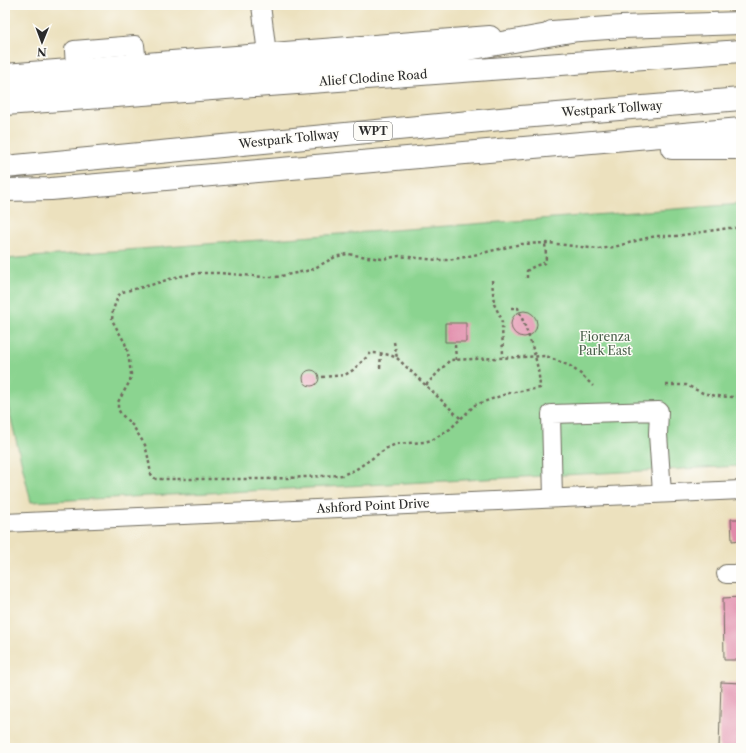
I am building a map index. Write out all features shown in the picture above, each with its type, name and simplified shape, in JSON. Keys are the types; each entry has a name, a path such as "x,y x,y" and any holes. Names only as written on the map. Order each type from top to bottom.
{"main road":[{"path":"5,74 622,27 741,23"},
{"path":"14,91 393,62 571,31"},
{"name":"Alief Clodine Road","path":"5,104 741,51"},
{"name":"Westpark Tollway","path":"5,167 521,116 741,100"},
{"path":"5,190 59,188 741,129"},
{"path":"506,150 741,148"}],"street":[{"path":"262,5 267,54"},
{"path":"554,498 551,414 659,410 658,434 662,493"},
{"name":"Ashford Point Drive","path":"5,523 741,490"}],"path":[{"path":"511,308 518,308 540,374 540,388 510,393 491,398 475,405 450,429 432,440 396,444 387,448 355,470 342,475 268,479 156,478 151,474 145,445 133,426 118,409 118,402 130,381 131,374 128,353 112,320 113,310 118,296 122,292 176,277 200,273 276,277 311,270 335,257 347,254 382,259 399,256 448,260 521,244 545,243 598,249 614,247 643,238 656,236 676,236 729,228 741,228"},
{"path":"527,278 527,271 529,269 544,264 546,261 545,243"},
{"path":"492,280 494,304 501,318 503,358"},
{"path":"394,342 398,358"},
{"path":"455,345 456,360"},
{"path":"322,377 345,375 371,354 381,353 398,358 460,418"},
{"path":"380,368 381,353"},
{"path":"426,385 450,360 546,356 570,366 593,386"},
{"path":"666,385 686,385 703,393 716,396 732,397 741,395"}],"green space":[{"name":"Fiorenza Park East","path":"741,204 741,466 31,502 5,394 5,259"}],"building":[{"path":"524,311 533,315 537,324 533,333 524,337 515,333 511,324 515,315"},
{"path":"445,323 466,323 466,342 445,342"},
{"path":"311,370 318,375 319,378 314,385 311,386 304,381 303,378 308,371"},
{"path":"731,519 741,519 741,540 732,541"},
{"path":"741,597 741,660 724,660 723,598"},
{"path":"721,682 741,683 741,748 719,748"}]}
